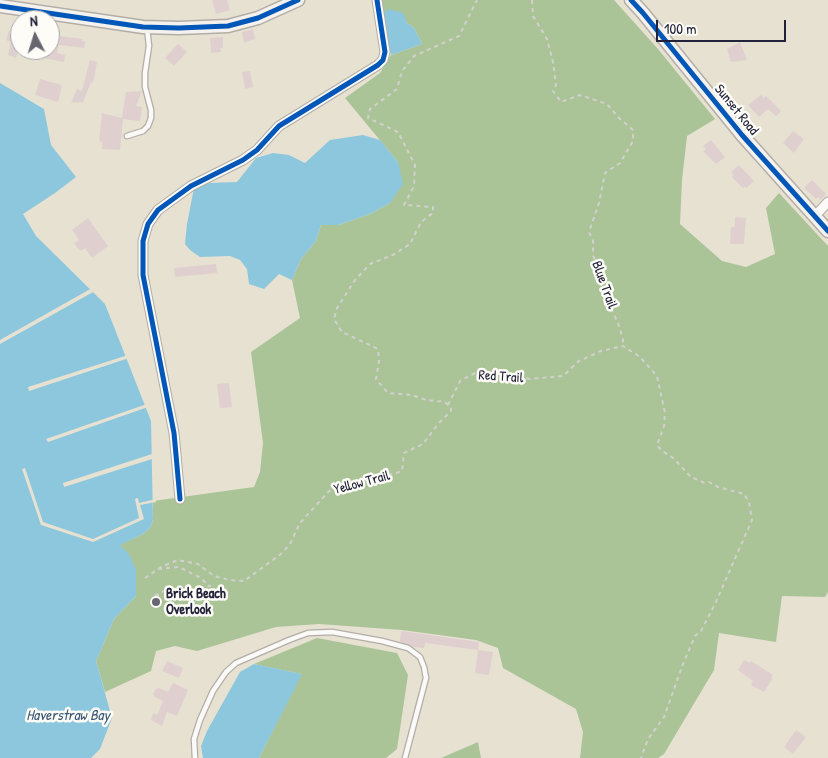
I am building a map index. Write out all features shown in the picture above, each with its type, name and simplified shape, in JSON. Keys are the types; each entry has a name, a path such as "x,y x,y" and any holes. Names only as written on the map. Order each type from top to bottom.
{"street":[{"path":"0,6 147,27 179,28 228,26 258,18 298,0"},
{"path":"180,499 174,433 143,275 142,241 148,224 158,210 191,186 243,160 257,150 279,126 378,65 383,60 385,52 377,0"},
{"name":"Sunset Road","path":"631,0 742,135 828,231"},
{"path":"814,217 828,202"}],"lane":[{"path":"127,136 143,131 148,126 151,118 151,110 145,87 149,46 147,27"},
{"path":"196,758 194,739 200,720 213,690 226,672 236,663 288,640 308,633 332,632 408,648 420,657 426,678 405,758"}],"path":[{"path":"448,405 445,402 426,400 412,395 388,393 376,379 379,361 378,349 342,332 334,319 337,308 355,280 370,264 393,255 410,244 421,222 433,213 433,207 404,205 414,186 414,165 398,132 368,118 370,109 397,89 402,71 414,56 459,36 477,0"},
{"path":"622,346 640,357 657,376 664,412 664,426 657,445 691,477 744,494 749,502 752,520 715,604 701,631 695,636 664,716 648,740 641,758"},
{"path":"158,569 179,567 199,577 210,586 188,592 170,588 154,596 158,595 158,598"}],"green space":[{"path":"381,0 614,0 658,49 715,119 687,136 680,224 722,261 746,267 775,254 766,208 779,193 828,246 828,592 825,597 782,596 776,642 719,633 714,670 664,754 658,758 580,758 583,732 576,709 503,668 498,648 476,640 402,630 319,624 276,627 197,651 175,646 156,651 151,671 105,692 96,661 114,619 136,596 119,545 143,534 150,528 153,520 153,501 254,487 260,472 263,443 251,352 300,318 292,280 301,259 316,241 321,225 338,225 370,214 390,203 398,162 345,98 380,73 391,55 422,44 414,28 407,23 382,15"},
{"path":"317,638 397,653 408,675 397,749 386,758 259,758 301,674 254,664"},
{"path":"478,742 481,758 441,758"}],"water":[{"path":"388,9 403,13 407,23 414,28 422,44 391,55 382,15"},
{"name":"Haverstraw Bay","path":"0,83 44,109 51,145 76,177 23,214 36,236 105,304 151,421 153,520 150,528 143,534 120,545 129,554 136,570 136,596 114,619 96,661 112,718 100,749 91,758 0,758"},
{"path":"363,135 380,140 398,162 403,184 390,203 370,214 338,225 321,225 316,241 301,259 292,280 279,274 264,289 249,284 247,269 240,260 230,256 200,257 185,244 194,188 209,183 237,182 256,158 273,153 289,155 305,163 330,140"},
{"path":"254,664 302,674 259,758 203,758 201,746 207,731 240,672"}],"pier":[{"path":"92,288 95,291 0,344 0,340"},
{"path":"128,355 129,358 29,391 28,387"},
{"path":"147,404 148,407 48,442 46,439"},
{"path":"155,453 155,458 64,487 63,483"},
{"path":"25,468 43,522 93,539 139,518 135,499 138,498 139,503 156,499 156,502 140,505 144,519 93,542 41,525 22,469"}],"building":[{"path":"212,0 227,0 230,10 216,14"},
{"path":"253,29 255,39 244,43 242,32"},
{"path":"9,31 10,42 6,40"},
{"path":"60,36 83,39 82,41 85,41 84,48 60,45"},
{"path":"223,37 223,48 220,48 221,52 211,53 210,38"},
{"path":"740,42 747,60 731,62 727,49"},
{"path":"178,44 187,52 174,66 165,58"},
{"path":"60,54 65,55 64,62 54,60 60,60"},
{"path":"90,60 97,62 93,83 91,82 83,102 71,103 77,89 82,91"},
{"path":"250,71 253,87 245,89 242,72"},
{"path":"40,79 62,85 58,102 35,95"},
{"path":"142,91 136,106 142,107 140,121 123,119 120,150 102,149 102,142 99,141 102,113 122,118 126,92"},
{"path":"761,95 764,98 766,96 781,111 776,116 768,109 759,117 748,105"},
{"path":"793,131 804,139 794,153 783,143"},
{"path":"711,140 725,157 716,164 703,151 706,149 703,146"},
{"path":"739,165 754,181 746,188 745,186 743,188 732,177 734,175 731,172"},
{"path":"812,180 826,194 821,200 818,197 816,199 804,188"},
{"path":"735,217 746,218 744,244 730,244 731,227 735,227"},
{"path":"88,218 108,246 92,258 85,248 80,251 74,243 79,240 72,230"},
{"path":"216,264 217,273 175,277 174,268"},
{"path":"229,383 232,407 220,408 217,384"},
{"path":"401,631 479,642 478,650 425,643 424,648 413,647 400,642"},
{"path":"478,650 493,652 489,675 475,673"},
{"path":"744,660 750,663 751,661 773,675 764,692 751,685 753,681 738,670"},
{"path":"167,661 183,668 179,678 162,671"},
{"path":"173,683 188,690 177,716 167,712 162,726 151,720 153,713 157,715 163,701 153,694 159,688 168,692"},
{"path":"796,730 806,737 793,754 784,747"}],"cycle path":[{"path":"0,6 143,27 179,28 228,26 258,18 298,0"},
{"path":"180,499 174,433 143,275 143,241 148,224 158,210 191,186 243,160 257,150 279,126 378,65 383,60 385,52 377,0"},
{"path":"631,0 742,135 828,231"}],"place":[{"name":"Brick Beach Overlook","path":"156,602"}]}
